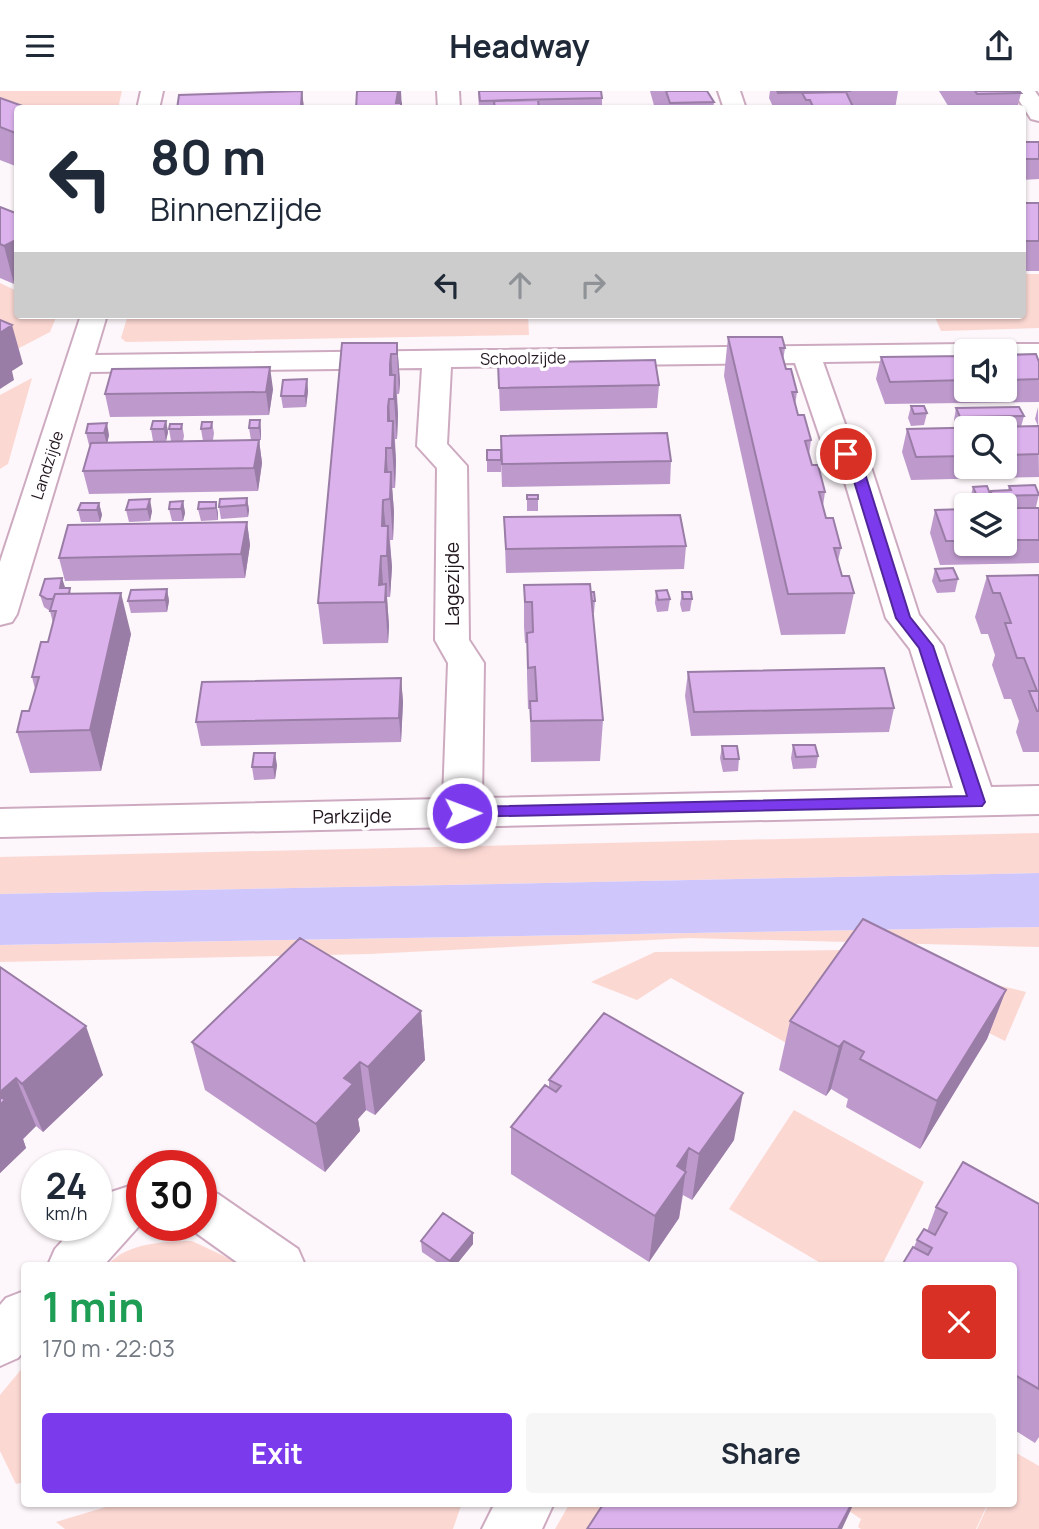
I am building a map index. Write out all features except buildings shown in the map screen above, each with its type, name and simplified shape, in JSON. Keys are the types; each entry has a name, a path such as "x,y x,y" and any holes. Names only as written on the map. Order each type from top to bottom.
{"street":[{"path":"1024,91 1039,114"},
{"name":"Landzijde","path":"0,614 93,319"},
{"name":"Schoolzijde","path":"79,364 954,352"},
{"path":"1017,352 1039,352"},
{"path":"806,353 837,443 855,464 903,618 926,646 977,802"},
{"name":"Lagezijde","path":"438,359 432,446 452,466 452,640 466,663 462,813"},
{"name":"Parkzijde","path":"0,823 1039,800"},
{"path":"75,1262 126,1208"},
{"path":"217,1220 277,1262"},
{"path":"0,1341 21,1318"},
{"path":"510,1529 524,1507"}],"shaded area":[{"path":"0,91 122,91 119,105 14,105 14,113 0,125"},
{"path":"1026,274 1039,274 1039,328 941,331 936,319 1026,319"},
{"path":"0,283 14,290 14,319 55,319 50,332 0,358"},
{"path":"127,319 528,319 529,335 126,342 121,338"},
{"path":"32,378 8,464 0,469 0,395"},
{"path":"1039,833 1039,873 0,894 0,857"},
{"path":"1039,873 1039,927 0,945 0,894"},
{"path":"1039,927 1039,947 690,938 369,954 0,962 0,945"},
{"path":"850,950 1026,992 1005,1041 848,962 790,1045 671,978 637,1000 591,982 655,952"},
{"path":"794,1110 924,1182 884,1262 819,1262 729,1209"},
{"path":"192,1241 237,1262 111,1262 125,1252 147,1245"},
{"path":"21,1370 21,1483 16,1484 0,1451 0,1395"},
{"path":"1017,1453 1039,1466 1039,1529 977,1529 987,1507 1017,1507"},
{"path":"106,1507 461,1507 453,1529 65,1529 56,1522"},
{"path":"568,1507 610,1507 596,1529 555,1529"},
{"path":"843,1507 986,1507 976,1529 861,1529 858,1527 861,1519"}],"route":[{"path":"462,813 977,802 926,646 903,618 855,464 846,454"}]}
